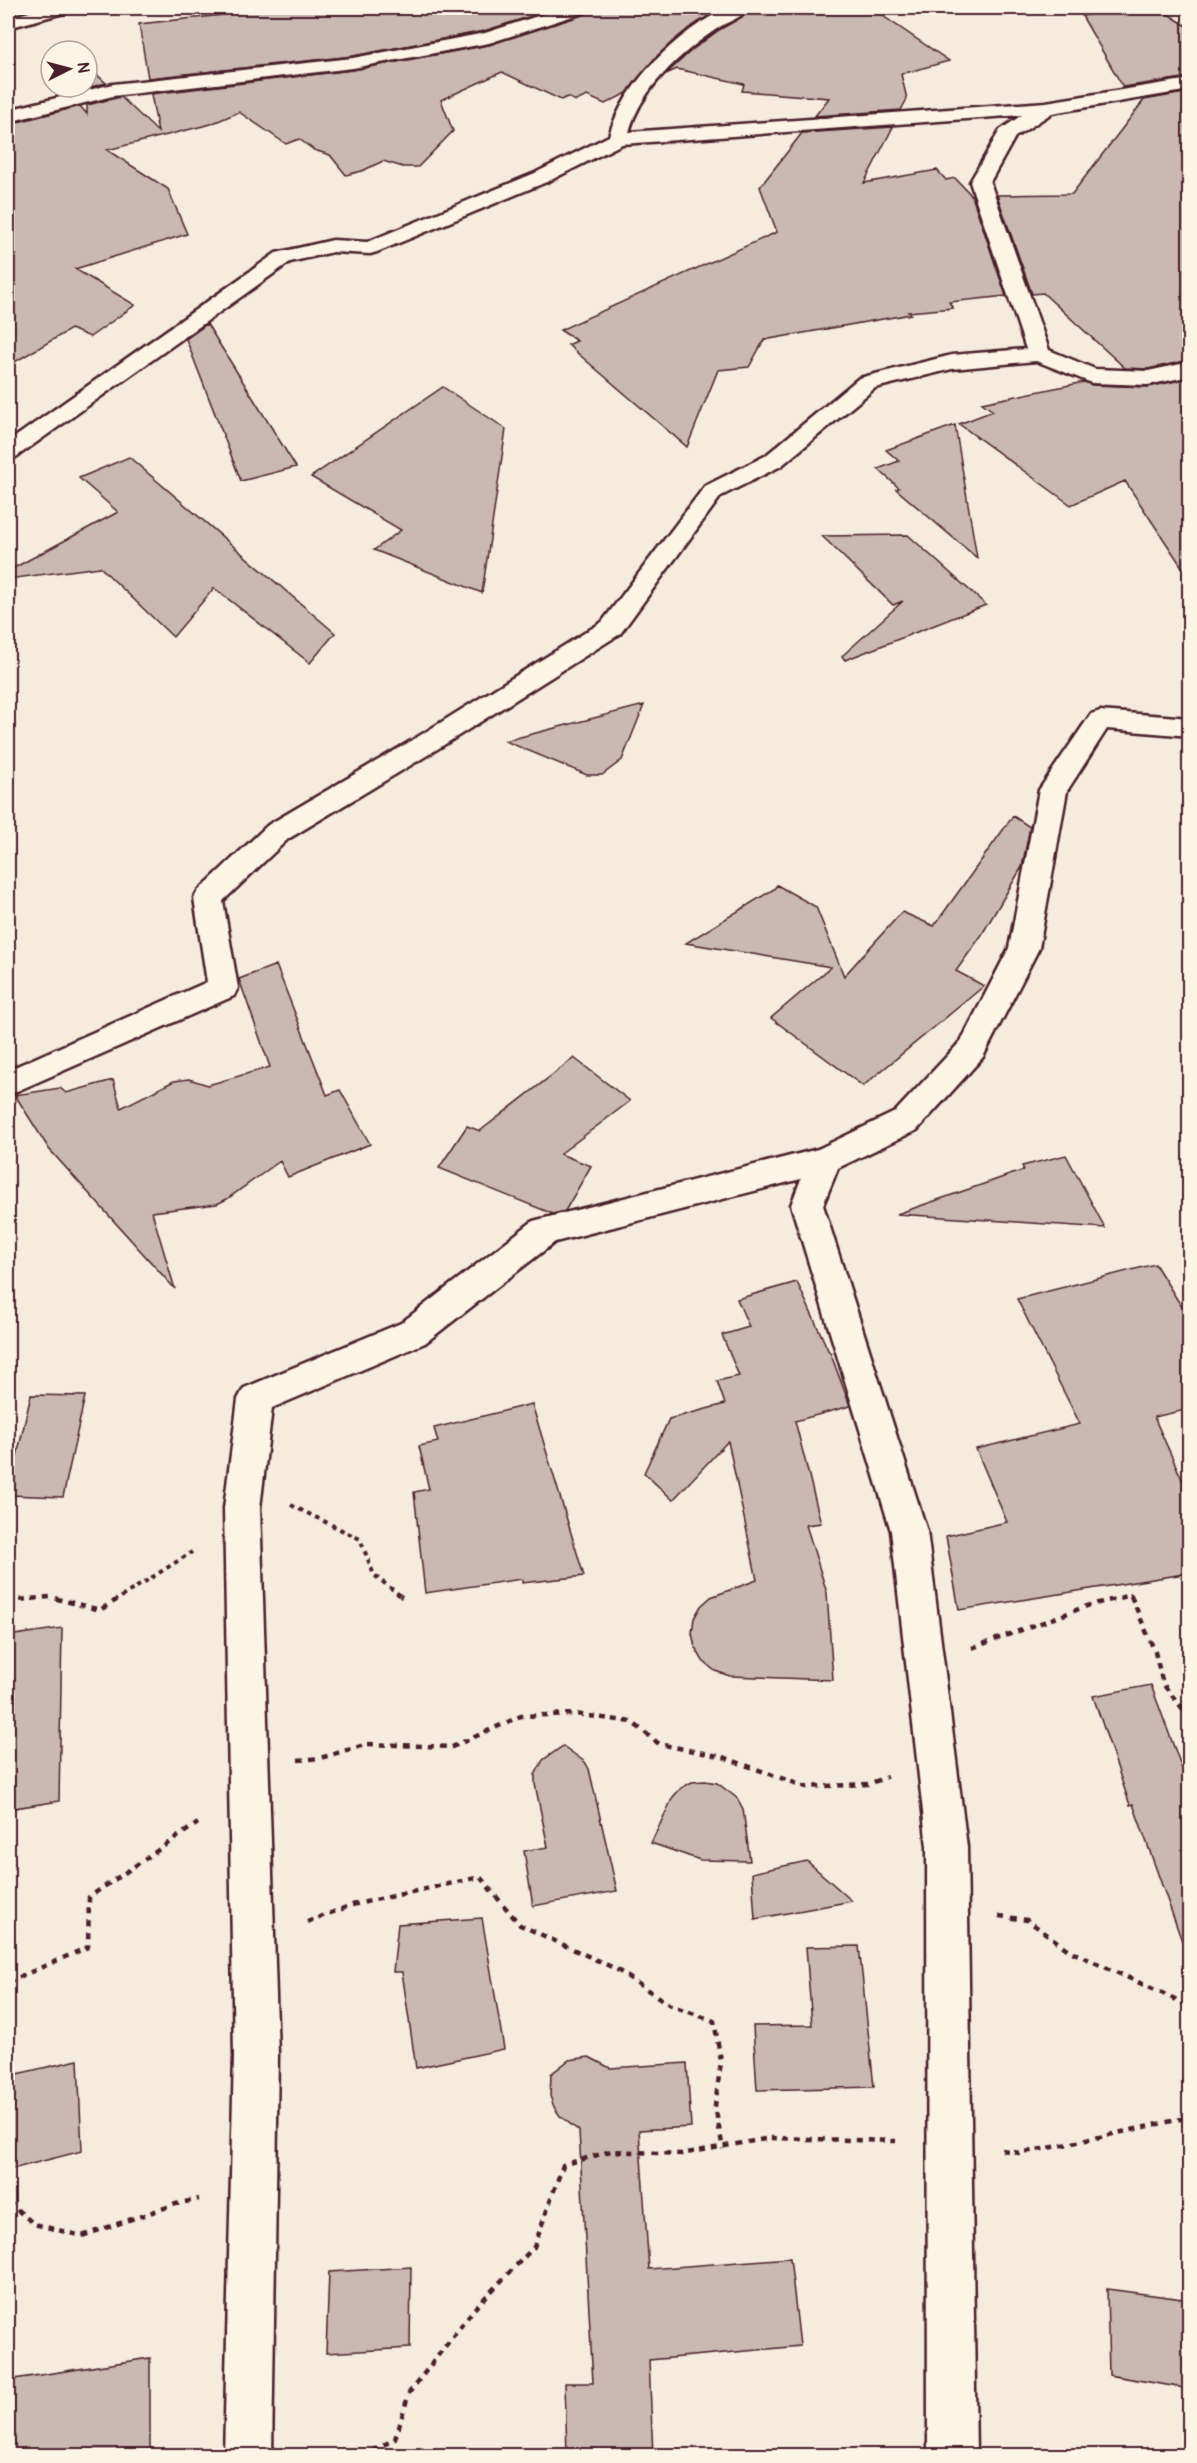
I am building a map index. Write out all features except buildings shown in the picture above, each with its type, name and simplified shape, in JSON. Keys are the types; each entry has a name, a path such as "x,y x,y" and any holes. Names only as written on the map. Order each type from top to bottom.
{"street":[{"path":"8,23 61,8"},
{"path":"8,116 113,90 353,63 489,38 579,8"},
{"path":"618,139 628,108 652,74 724,14 740,8"},
{"path":"8,452 283,257 333,246 370,248 542,177 618,139 1046,108 1190,84"},
{"path":"1039,354 994,230 980,182 1007,134 1046,108"},
{"path":"8,1083 223,988 208,898 278,832 421,747 610,628 713,490 773,461 867,383 952,362 1039,354 1092,376 1148,378 1190,369"},
{"path":"248,2456 256,2055 242,1508 256,1399 413,1333 545,1232 825,1160 906,1121 972,1049 1024,948 1053,790 1100,720 1190,727"},
{"path":"825,1160 807,1205 909,1531 947,1847 952,2456"}],"path":[{"path":"8,1601 50,1597 100,1610 188,1556 242,1508 275,1498 310,1512 360,1539 374,1575 402,1598"},
{"path":"925,1660 986,1644 1110,1598 1131,1595 1155,1652 1163,1684 1190,1718"},
{"path":"8,1982 88,1947 89,1897 201,1821 248,1765 320,1758 368,1744 452,1747 521,1716 575,1714 632,1722 659,1744 723,1757 806,1787 868,1784 936,1760"},
{"path":"252,1942 352,1905 480,1877 520,1925 616,1969 670,2005 714,2021 721,2061 715,2106 723,2149"},
{"path":"947,1907 1027,1920 1070,1951 1190,2006"},
{"path":"362,2456 395,2439 409,2393 474,2308 534,2247 563,2165 611,2151 681,2154 723,2149 770,2138 837,2138 951,2144 1019,2153 1190,2117"},
{"path":"8,2202 33,2224 82,2236 176,2204 253,2187"}]}
